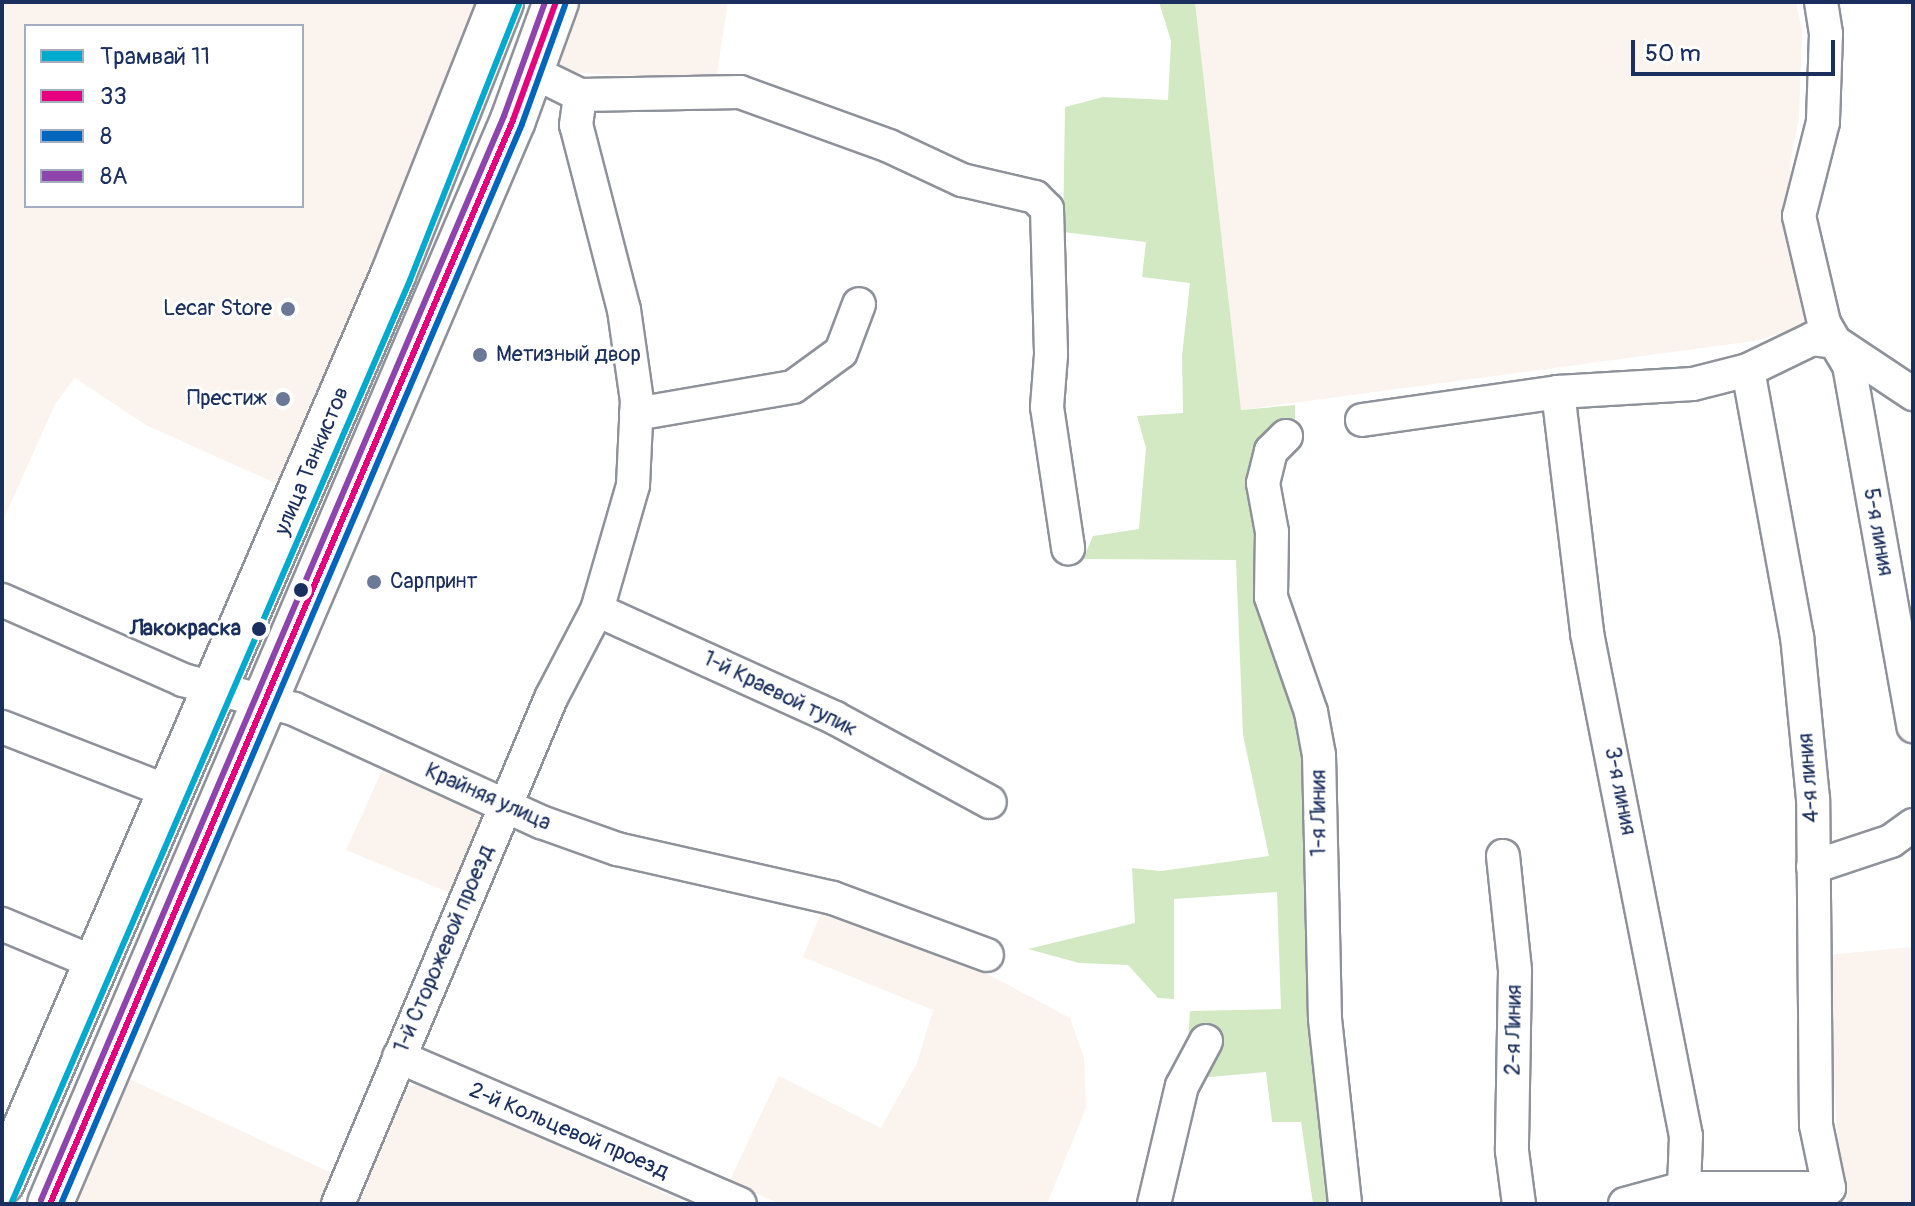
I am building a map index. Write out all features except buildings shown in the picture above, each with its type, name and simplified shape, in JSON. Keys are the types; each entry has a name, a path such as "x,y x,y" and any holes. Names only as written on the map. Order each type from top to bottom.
{"main road":[{"name":"улица Танкистов","path":"2,1182 14,1123 97,964 172,793 399,260 501,2"},
{"path":"50,1204 533,72 556,2"}],"street":[{"name":"5-я линия","path":"1821,2 1826,34 1823,122 1799,216 1824,323 1849,365 1913,726"},
{"path":"533,72 580,95 740,92 889,146 962,180 1035,197 1047,209 1051,355 1047,407 1068,548"},
{"path":"580,95 576,125 624,310 636,414 633,485 597,610"},
{"path":"636,414 793,387 825,369 841,352 859,304"},
{"path":"1362,420 1558,392 1693,384 1748,370 1812,339 1835,342 1913,394"},
{"name":"4-я линия","path":"1684,1188 1829,1188 1816,1125 1813,799 1797,637 1748,370"},
{"name":"3-я линия","path":"1558,392 1587,633 1686,1136 1684,1188"},
{"name":"1-я Линия","path":"1286,436 1271,451 1263,483 1272,532 1271,597 1311,712 1319,755 1325,1019 1345,1204"},
{"name":"Крайняя улица","path":"2,600 183,680 294,709 505,806 617,849 833,898 987,955"},
{"name":"1-й Краевой тупик","path":"597,610 835,718 958,788 990,802"},
{"name":"1-й Сторожевой проезд","path":"338,1204 551,698 597,610"},
{"path":"2,727 172,793"},
{"path":"1813,867 1891,841 1913,825"},
{"name":"2-я Линия","path":"1503,856 1515,971 1512,1151 1519,1204"},
{"path":"2,924 97,964"},
{"path":"1154,1204 1182,1086 1206,1041"},
{"name":"2-й Кольцевой проезд","path":"399,1057 740,1204"},
{"path":"1625,1204 1684,1188"}],"shaded area":[{"path":"2,2 482,2 284,487 146,425 75,378 55,404 2,523"},
{"path":"576,2 728,2 716,80 565,72 558,60"},
{"path":"1195,2 1796,2 1802,30 1799,118 1790,162 1791,217 1811,325 1754,341 1241,410"},
{"path":"384,766 468,805 482,818 479,839 455,895 346,850"},
{"path":"824,906 946,952 1070,1018 1084,1058 1086,1108 1047,1204 780,1204 729,1182 779,1076 881,1128 917,1063 933,1010 803,957"},
{"path":"1913,947 1913,1204 1847,1204 1839,1169 1827,955"},
{"path":"123,1076 338,1176 326,1204 66,1204"},
{"path":"424,1086 688,1204 351,1204 396,1090"}],"green space":[{"path":"1159,2 1195,2 1241,410 1295,405 1295,424 1262,446 1303,720 1338,1204 1313,1204 1301,1122 1272,1122 1266,1072 1199,1078 1186,1070 1190,1011 1281,1009 1277,892 1174,899 1174,999 1158,998 1128,965 1079,963 1028,949 1135,923 1132,868 1161,871 1269,856 1243,735 1236,560 1083,559 1093,536 1139,529 1146,448 1137,416 1183,413 1182,356 1190,283 1142,277 1146,242 1063,232 1065,107 1103,97 1168,100 1171,41"}],"tram line":[{"name":"11","path":"11,1204 410,280 520,2"}],"transit line":[{"name":"8А","path":"41,1200 504,116 545,2"},
{"name":"33","path":"50,1204 513,120 556,2"},
{"name":"8","path":"61,1204 522,124 565,5"}],"place":[{"name":"Lecar Store","path":"288,309"},
{"name":"Метизный двор","path":"480,355"},
{"name":"Престиж","path":"283,399"},
{"name":"Сарпринт","path":"374,582"},
{"name":"Лакокраска","path":"259,629"}]}
